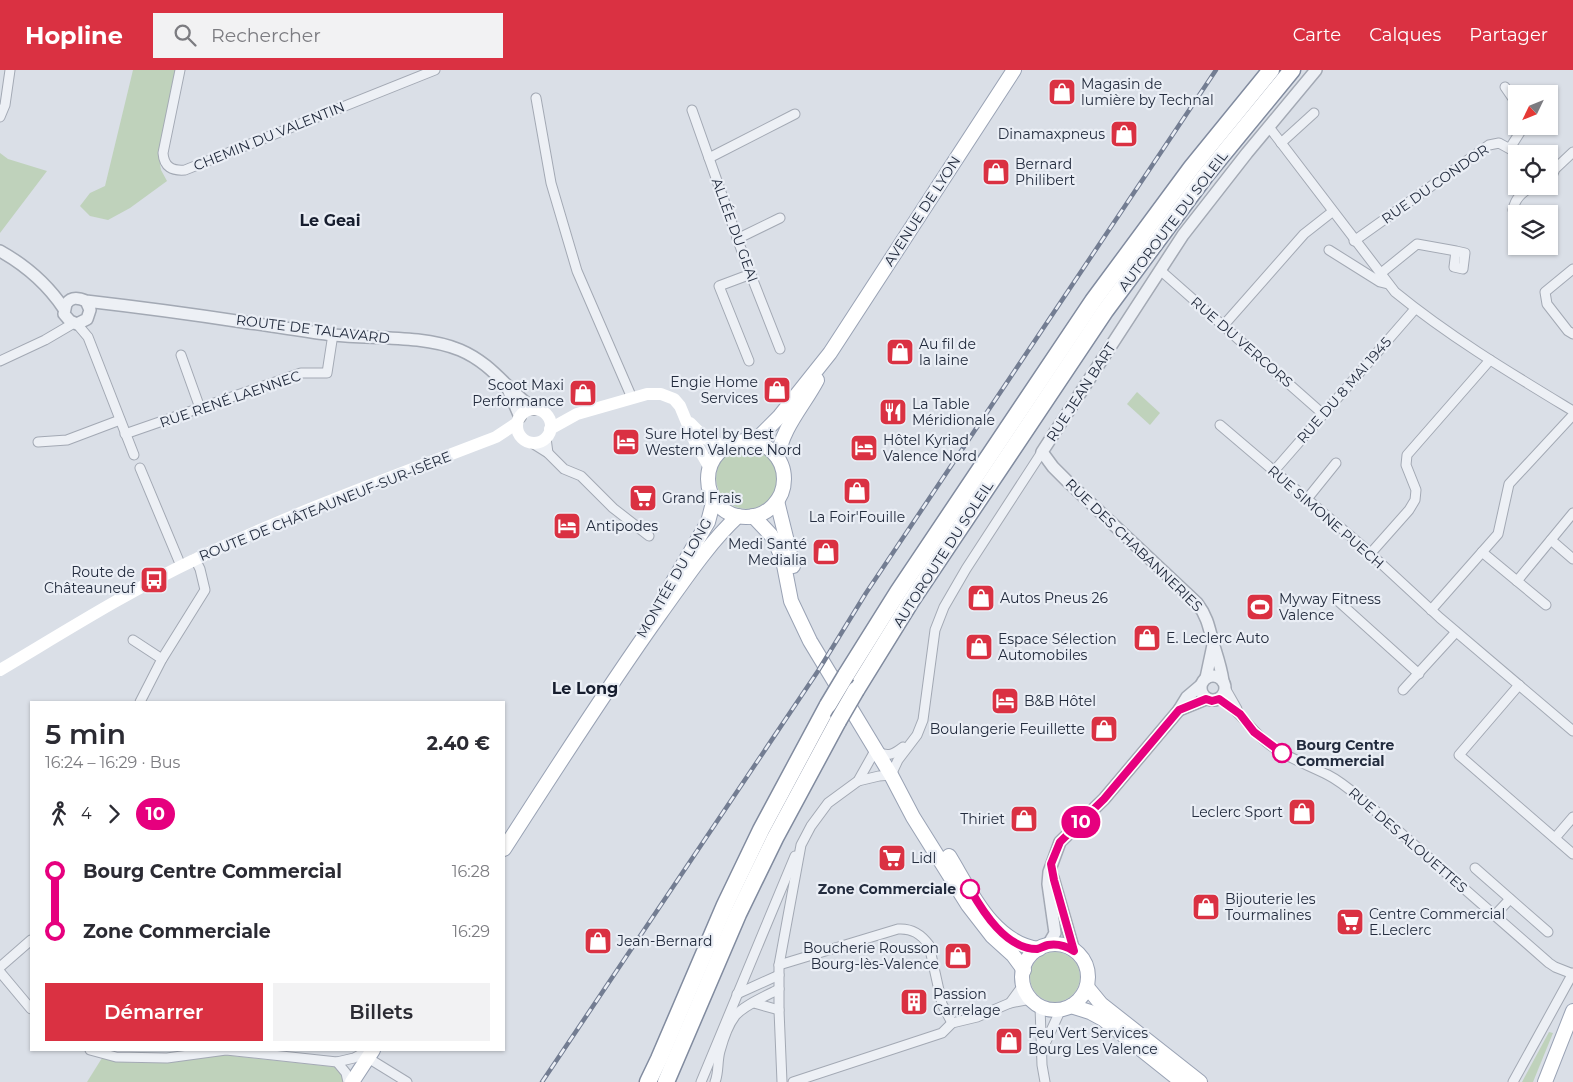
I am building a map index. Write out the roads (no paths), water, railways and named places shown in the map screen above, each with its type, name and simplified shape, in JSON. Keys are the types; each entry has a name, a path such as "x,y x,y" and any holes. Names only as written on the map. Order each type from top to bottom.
{"highway":[{"name":"AUTOROUTE DU SOLEIL","path":"648,1082 725,905 765,821 846,675 898,592 1093,301 1192,166 1271,70"},
{"name":"AUTOROUTE DU SOLEIL","path":"666,1082 746,897 775,838 856,690 911,602 1105,311 1204,176 1292,70"}],"main road":[{"name":"AVENUE DE LYON","path":"754,442 779,417 830,353 1014,70"},
{"name":"AVENUE DE LYON","path":"778,458 779,449 786,433 815,384 830,353"},
{"path":"546,415 577,414 654,393 669,396 680,406 695,442 710,468"},
{"path":"548,433 549,419 541,410 528,410 518,420 519,433 527,440 540,442 548,433 577,414"},
{"path":"686,417 705,438 725,448"},
{"name":"ROUTE DE CHÂTEAUNEUF-SUR-ISÈRE","path":"0,670 138,589 195,559 264,528 496,437 518,420"},
{"name":"ROUTE DE CHÂTEAUNEUF-SUR-ISÈRE","path":"496,437 527,440"},
{"path":"754,442 763,445 778,458 784,481 777,501 767,511 753,516 738,516 728,513 714,499 708,484 710,468 713,460 725,448 734,443 754,442"},
{"name":"MONTÉE DU LONG","path":"505,847 631,654 708,522 714,499"},
{"path":"777,501 797,581 802,626"},
{"name":"MONTÉE DU LONG","path":"631,654 706,552 738,516"},
{"path":"753,516 771,535 777,546 783,560 791,601 802,626 891,775 913,817 968,905 992,936 1013,955 1024,970"},
{"path":"891,775 920,814 991,921 1013,941 1028,947 1062,945 1074,951 1082,959 1087,969 1087,987 1083,995 1066,1008"},
{"path":"1044,947 1029,958 1024,970 1024,984 1036,1003 1054,1010 1066,1008 1090,1012 1103,1019 1182,1082"},
{"path":"1087,987 1101,1004 1200,1082"},
{"path":"1545,1082 1573,1011"},
{"path":"352,1082 370,1053"}],"street":[{"path":"0,117 5,105 10,70"},
{"name":"CHEMIN DU VALENTIN","path":"180,70 163,153 164,161 168,168 177,171 185,170 435,70"},
{"name":"RUE JEAN BART","path":"891,775 898,760 917,735 923,720 935,630 944,607 966,569 1183,235 1316,70"},
{"path":"1505,87 1508,91"},
{"path":"536,98 552,183 577,271 632,398"},
{"name":"ALLÉE DU GEAI","path":"692,110 708,158 780,350"},
{"path":"1281,143 1314,113"},
{"path":"708,158 795,114"},
{"path":"1269,127 1354,241 1395,292 1415,309 1490,360 1573,413 1510,484 1498,534 1431,610"},
{"name":"RUE DU CONDOR","path":"1354,241 1489,144 1499,143 1508,147"},
{"path":"1558,166 1573,152"},
{"path":"1223,326 1304,234 1332,212"},
{"path":"738,238 780,218"},
{"path":"1380,274 1417,244 1456,251"},
{"path":"1329,250 1380,282 1388,284"},
{"path":"0,251 18,262 50,289 70,322 82,320"},
{"name":"RUE DU VERCORS","path":"1160,270 1323,414"},
{"path":"1573,270 1545,292 1547,304 1568,331 1573,334"},
{"path":"749,361 719,286 751,274"},
{"path":"50,289 73,298 80,298 89,305 82,320 134,455"},
{"path":"55,334 69,300 73,298"},
{"name":"ROUTE DE TALAVARD","path":"86,301 332,334 412,340 449,346 483,363 534,409"},
{"path":"0,361 112,304"},
{"name":"RUE DU 8 MAI 1945","path":"1274,471 1415,309"},
{"name":"RUE RENÉ LAENNEC","path":"125,434 301,373 328,373 332,334"},
{"path":"181,355 200,408"},
{"path":"1370,554 1416,500 1416,490 1406,466 1407,455 1490,360"},
{"name":"ROUTE DE TALAVARD","path":"504,381 518,420"},
{"path":"38,442 67,440 120,420"},
{"name":"RUE SIMONE PUECH","path":"1220,425 1308,499 1456,632 1573,731"},
{"path":"548,433 548,453"},
{"path":"527,440 548,453 564,469 581,476 613,508 649,536"},
{"name":"RUE DES CHABANNERIES","path":"1042,452 1052,467 1197,603 1205,613 1224,684"},
{"path":"1308,499 1336,463"},
{"path":"140,468 181,566"},
{"path":"1517,581 1573,513"},
{"path":"1551,540 1573,559"},
{"path":"1482,552 1546,605"},
{"path":"141,701 162,659 205,590 200,569 195,559"},
{"path":"1338,601 1418,674"},
{"path":"1404,690 1456,632"},
{"path":"133,640 162,659"},
{"name":"RUE DES CHABANNERIES","path":"1044,947 1054,933 1048,884 1051,864 1060,842 1104,799 1188,697 1203,682 1214,644"},
{"path":"1224,684 1225,693 1219,699 1212,701 1206,699 1200,691 1203,682 1215,676 1224,684 1240,714"},
{"path":"1519,685 1459,754 1573,854"},
{"name":"RUE DES CHABANNERIES","path":"1179,710 1206,699"},
{"path":"1219,699 1240,714"},
{"name":"RUE DES ALOUETTES","path":"1240,714 1254,732 1282,753 1343,784 1555,968 1573,974"},
{"path":"701,1082 801,845 811,826 828,803 858,781 877,751 886,755 892,755 908,745"},
{"path":"858,781 891,775"},
{"path":"1555,838 1573,817"},
{"path":"782,1082 779,965 801,845"},
{"path":"1051,864 1074,951"},
{"path":"1474,868 1548,932"},
{"path":"1495,915 1510,899"},
{"path":"779,965 894,930 907,928 924,937 929,945 942,1004 952,1023"},
{"path":"0,967 30,945"},
{"path":"0,972 30,1008"},
{"path":"1513,1082 1573,974"},
{"path":"737,994 779,975"},
{"path":"1010,1003 1024,984"},
{"path":"717,1080 720,1053 735,1015 745,1007 779,989"},
{"path":"754,1003 779,1010"},
{"path":"793,1082 942,1033 952,1023 978,1016 1010,1003 1036,1003 1045,1082"},
{"path":"1042,1048 1066,1008"},
{"path":"94,1051 116,1057 167,1058 219,1051"},
{"path":"235,1051 337,1062 370,1053 407,1082"},
{"path":"337,1062 346,1073 348,1082"}],"railway":[{"path":"542,1082 818,671 866,593 1216,70"}],"place":[{"name":"Magasin de lumière by Technal","path":"1062,92"},
{"name":"Dinamaxpneus","path":"1124,134"},
{"name":"Bernard Philibert","path":"996,172"},
{"name":"Au fil de la laine","path":"900,352"},
{"name":"Engie Home Services","path":"777,390"},
{"name":"Scoot Maxi Performance","path":"583,393"},
{"name":"La Table Méridionale","path":"893,412"},
{"name":"Sure Hotel by Best Western Valence Nord","path":"626,442"},
{"name":"Hôtel Kyriad Valence Nord","path":"864,448"},
{"name":"La Foir'Fouille","path":"857,491"},
{"name":"Grand Frais","path":"643,498"},
{"name":"Antipodes","path":"567,526"},
{"name":"Medi Santé Medialia","path":"826,552"},
{"name":"Route de Châteauneuf","path":"154,580"},
{"name":"Autos Pneus 26","path":"981,598"},
{"name":"Myway Fitness Valence","path":"1260,607"},
{"name":"E. Leclerc Auto","path":"1147,638"},
{"name":"Espace Sélection Automobiles","path":"979,647"},
{"name":"B&B Hôtel","path":"1005,701"},
{"name":"Boulangerie Feuillette","path":"1104,729"},
{"name":"Bourg Centre Commercial","path":"1282,753"},
{"name":"Leclerc Sport","path":"1302,812"},
{"name":"Thiriet","path":"1024,819"},
{"name":"Lidl","path":"892,858"},
{"name":"Zone Commerciale","path":"970,889"},
{"name":"Bijouterie les Tourmalines","path":"1206,907"},
{"name":"Centre Commercial E.Leclerc","path":"1350,922"},
{"name":"Jean-Bernard","path":"598,941"},
{"name":"Boucherie Rousson Bourg-lès-Valence","path":"958,956"},
{"name":"Passion Carrelage","path":"914,1002"},
{"name":"Feu Vert Services Bourg Les Valence","path":"1009,1041"}],"district":[{"name":"Le Geai","path":"330,220"},
{"name":"Le Long","path":"585,688"}]}
